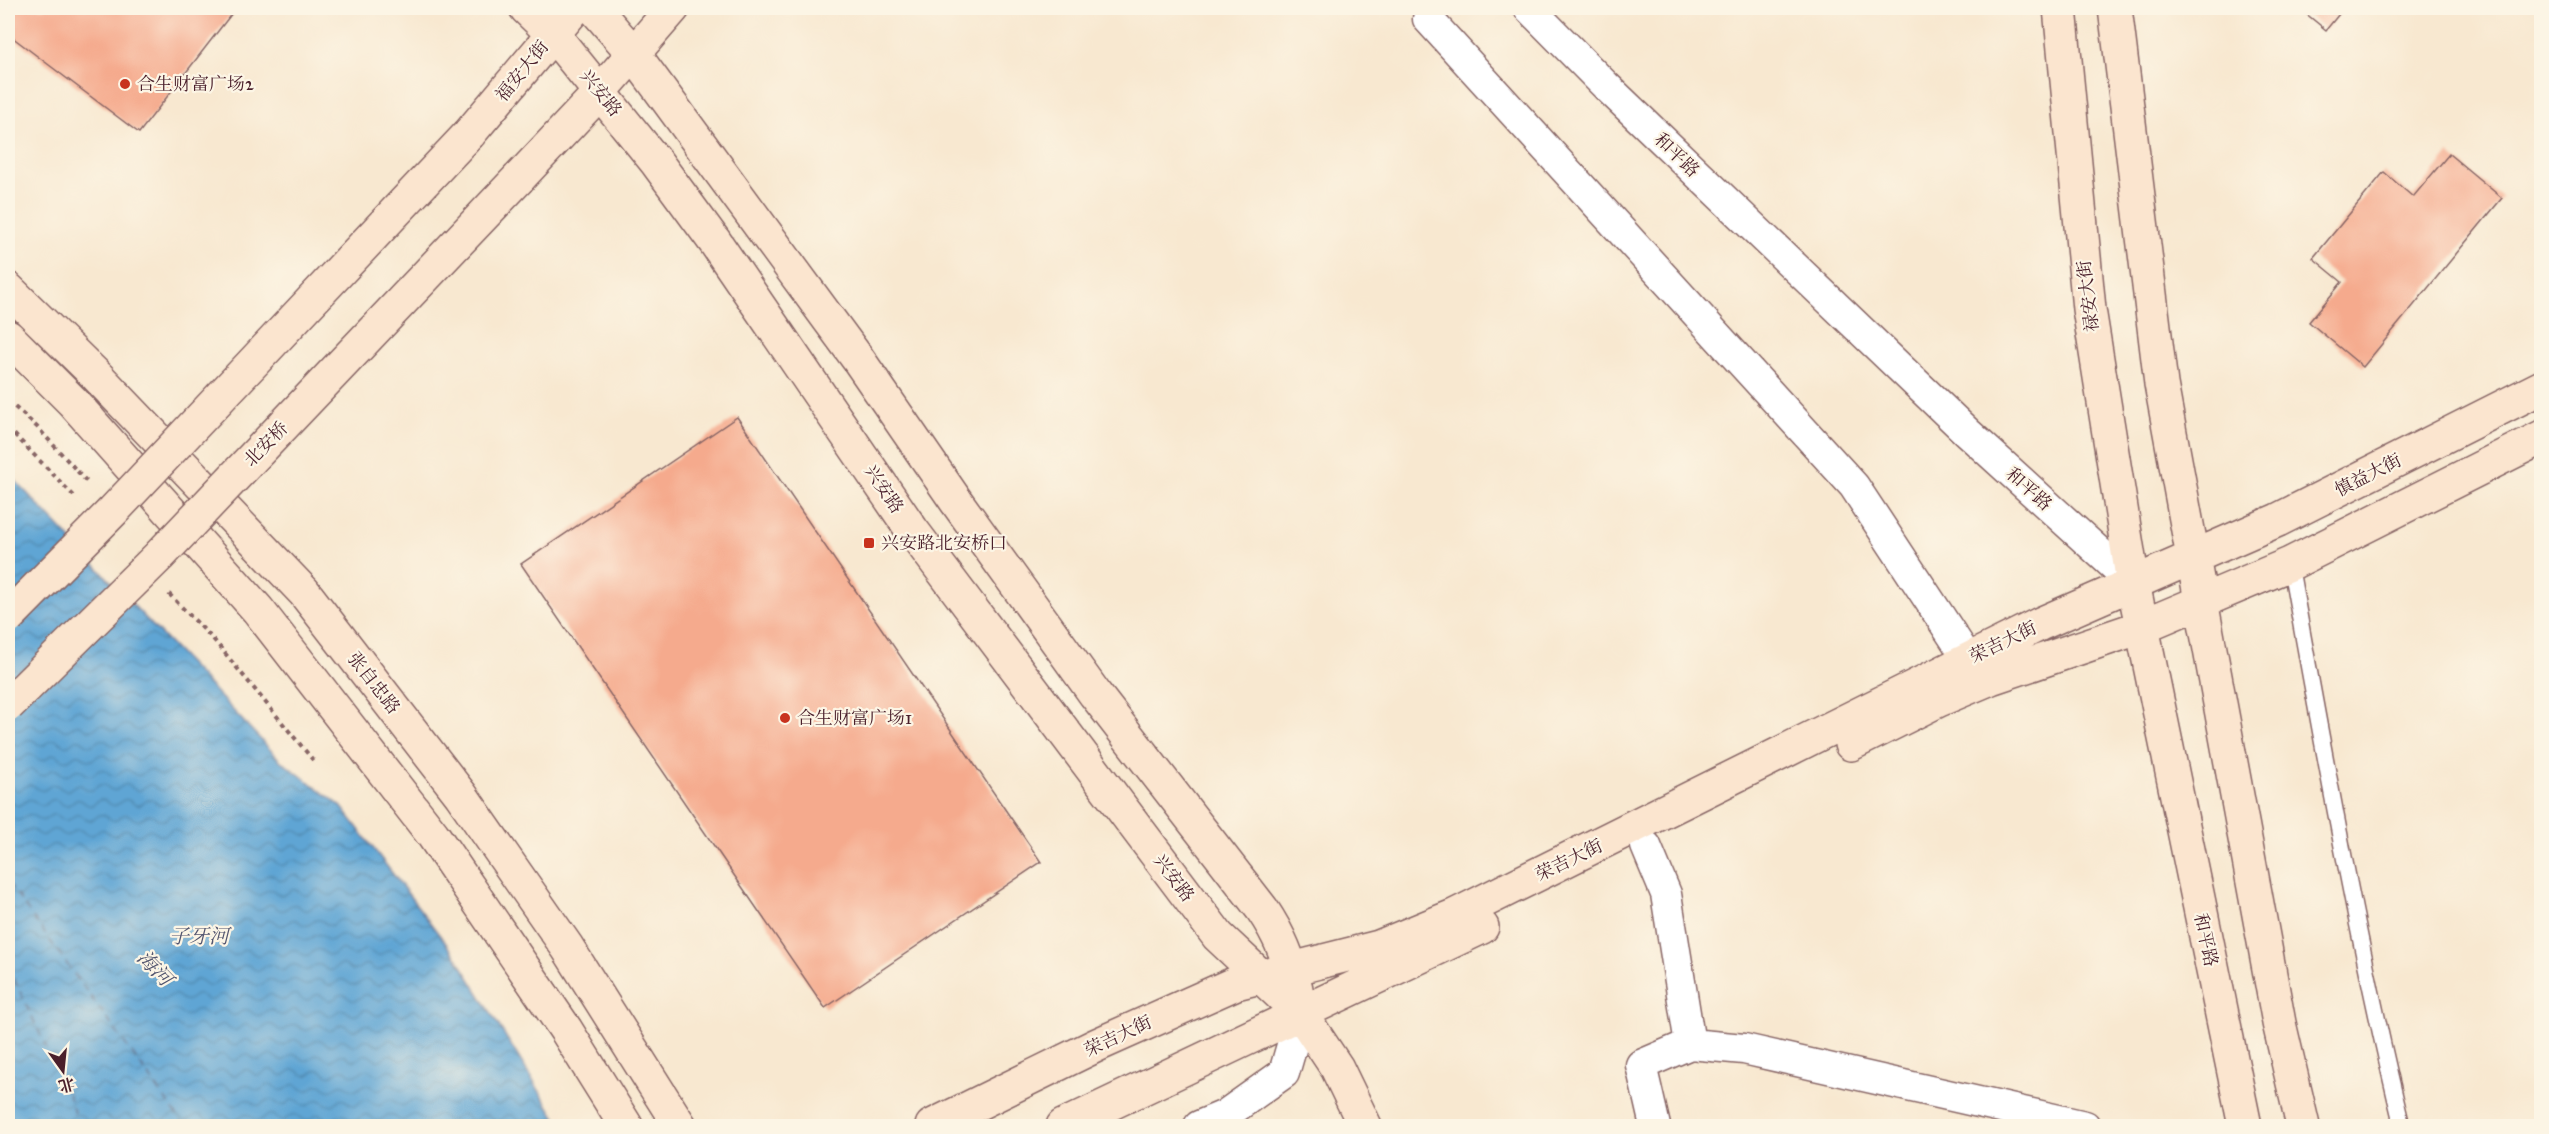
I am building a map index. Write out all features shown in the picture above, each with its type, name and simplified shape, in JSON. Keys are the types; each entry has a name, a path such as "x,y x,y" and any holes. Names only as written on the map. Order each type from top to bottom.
{"street":[{"name":"兴安路","path":"526,8 552,33 600,92 716,242 912,530 1218,936 1301,1014 1337,1068 1365,1126"},
{"name":"福安大街","path":"113,511 469,134 575,8"},
{"name":"兴安路","path":"594,8 633,53 858,359 956,501 1095,694 1262,909 1278,933 1292,968 1301,1014"},
{"path":"600,92 673,8"},
{"name":"和平路","path":"1529,8 1606,87 1959,425 2133,583 2245,1126"},
{"name":"禄安大街","path":"2060,8 2089,309 2133,583"},
{"path":"2115,8 2161,384 2279,1023 2303,1126"},
{"path":"1428,19 1854,486 1968,659"},
{"name":"北安桥","path":"8,705 159,556 600,92"},
{"name":"张自忠路","path":"8,289 97,376 304,592 462,795 567,947 680,1126"},
{"path":"8,337 73,402 258,610 433,835 566,1030 626,1126"},
{"name":"慎益大街","path":"2193,557 2278,520 2541,387"},
{"path":"2200,603 2290,564 2541,436"},
{"path":"8,617 113,511"},
{"name":"荣吉大街","path":"932,1126 1118,1036 1236,983 1380,948 1454,916 1635,828 1968,659 2193,557"},
{"name":"荣吉大街","path":"1063,1126 1301,1014 1939,700 1991,678 2141,627 2200,603"},
{"path":"1646,846 1666,894 1690,1044"},
{"path":"1199,1126 1225,1114 1284,1073 1301,1014"},
{"path":"1655,1126 1641,1065 1690,1044 1744,1049 2085,1126"}],"lane":[{"path":"2290,564 2338,826 2380,1035 2402,1126"}],"path":[{"path":"8,401 37,427 113,511"}],"water":[{"name":"子牙河","path":"8,473 281,761 341,806 457,958 561,1126 8,1126"}],"building":[{"name":"合生财富广场2","path":"8,8 236,8 139,133 8,34"},
{"path":"2299,8 2344,8 2326,30"},
{"path":"2449,154 2502,198 2363,367 2309,322 2342,282 2313,258 2384,172 2413,197"},
{"name":"合生财富广场1","path":"737,417 1041,862 825,1008 521,564"}],"ferry route":[{"path":"8,883 185,1126"},
{"path":"8,966 66,1089 79,1126"}],"place":[{"name":"合生财富广场2","path":"125,84"},
{"name":"兴安路北安桥口","path":"869,543"},
{"name":"合生财富广场1","path":"785,718"}],"water label":[{"name":"海河","path":"155,968"}]}
